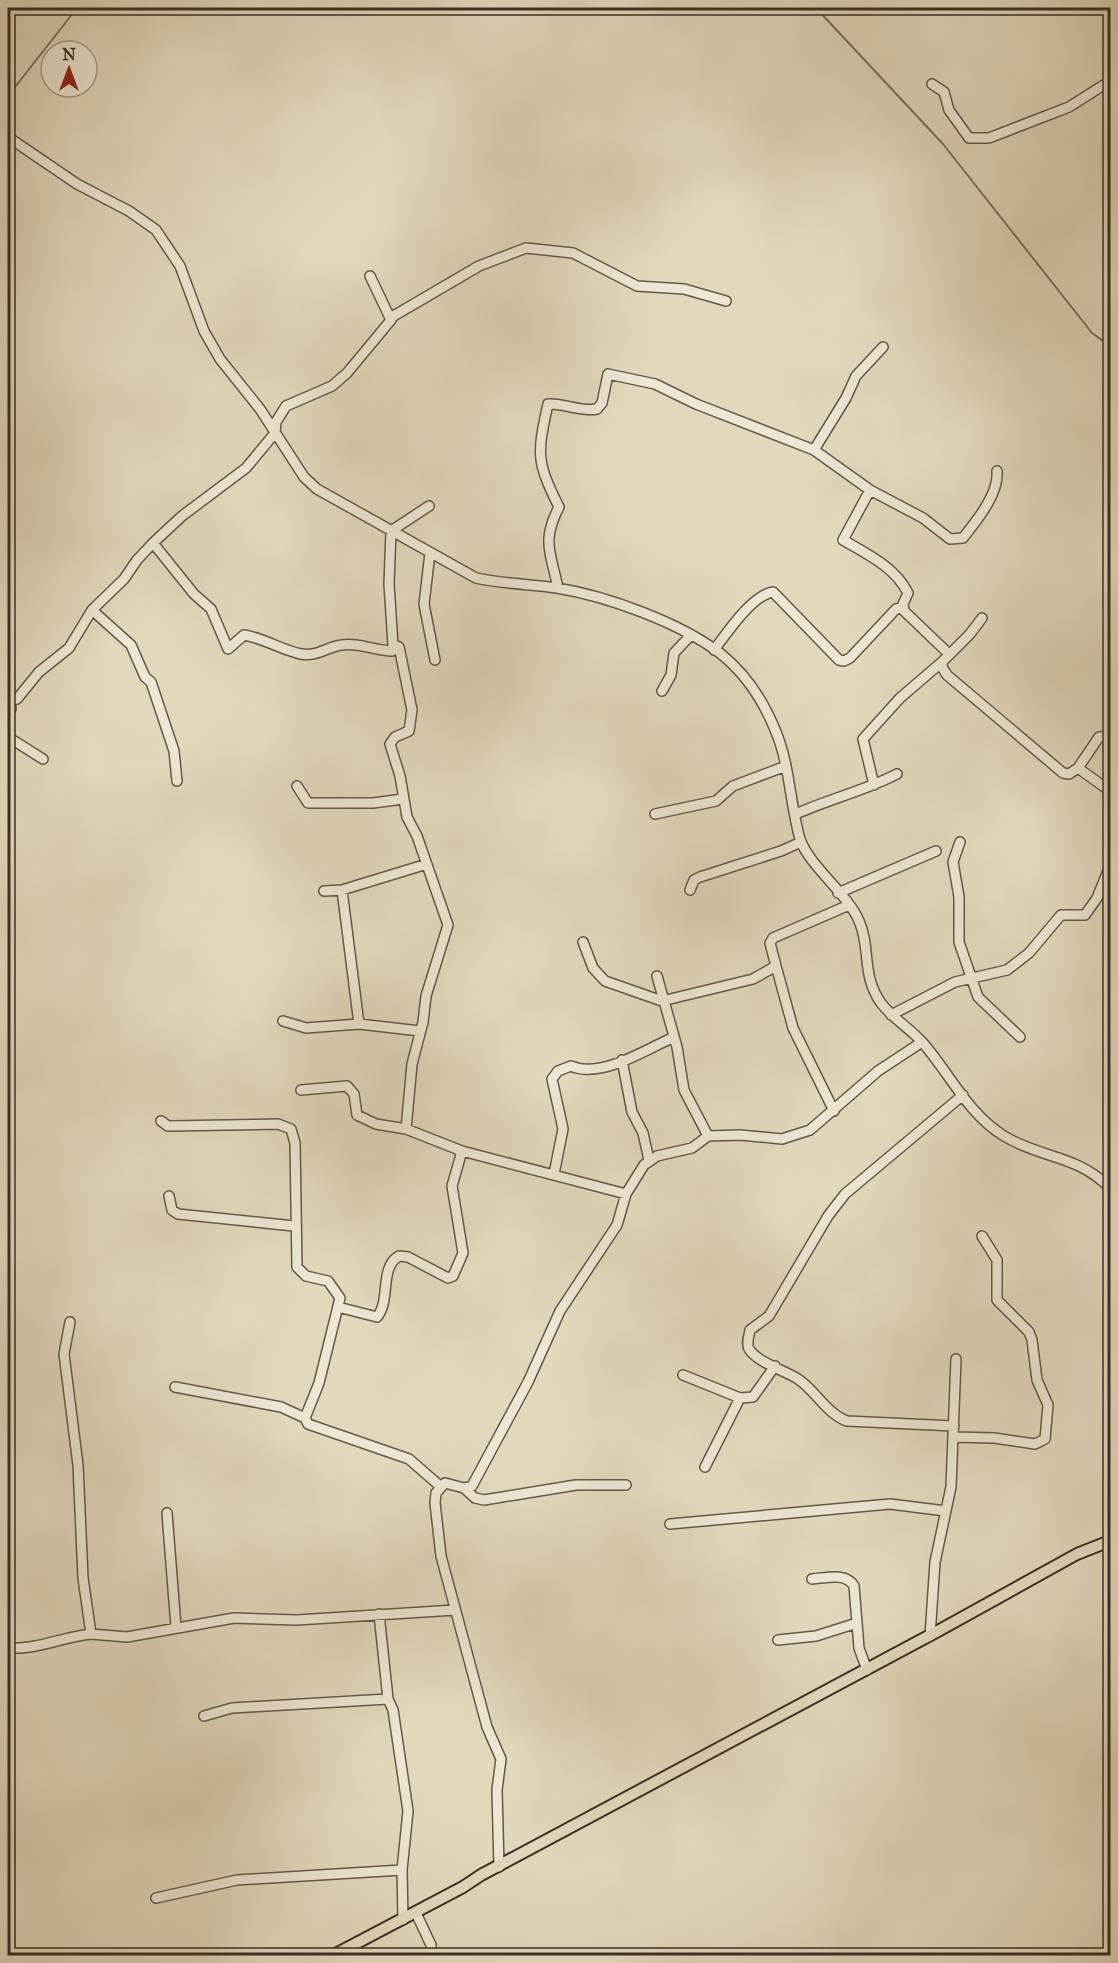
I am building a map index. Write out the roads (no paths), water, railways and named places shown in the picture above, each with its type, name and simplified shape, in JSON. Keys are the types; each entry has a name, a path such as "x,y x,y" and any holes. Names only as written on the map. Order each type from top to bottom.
{"main road":[{"path":"332,1956 867,1670 1077,1554 1110,1541"}],"street":[{"path":"932,84 944,92 949,110 969,138 989,138 1069,107 1110,81"},
{"path":"8,137 77,184 129,211 156,230 180,266 211,345 275,432 304,477 317,489 476,578 498,583 558,588 604,598 671,625 714,650 743,677 762,701 783,749 801,842 860,922 874,992 891,1015 922,1042 972,1110 1004,1136 1086,1167 1110,1188"},
{"path":"390,318 479,266 526,248 573,253 636,286 684,289 726,301"},
{"path":"8,713 11,709 9,697 17,699 39,672 69,648 92,609 124,579 153,543 189,510 246,468 275,432 276,422 286,406 332,386 390,322 370,276"},
{"path":"814,450 846,398 856,376 883,346"},
{"path":"558,588 547,543 548,527 559,507 541,466 538,446 548,404 561,403 587,411 597,409 602,403 608,374 656,384 696,404 814,450 870,490 923,518 950,539 963,538 987,503 998,481 998,471"},
{"path":"870,490 843,540 885,565 904,585 908,593 903,604 904,610 946,658"},
{"path":"391,531 429,506"},
{"path":"153,543 194,594 211,609 228,649 244,635 259,637 302,654 319,654 338,645 350,644 392,651 389,584 391,531"},
{"path":"430,553 424,604 435,660"},
{"path":"714,650 740,617 766,593 773,592 779,596 839,660 844,661 862,647 896,609 904,610"},
{"path":"92,609 131,645 145,677 151,682 174,751 177,781"},
{"path":"874,785 863,739 900,698 970,634 982,618"},
{"path":"662,691 671,675 674,653 690,636"},
{"path":"393,645 399,647 412,710 409,731 395,737 390,744 400,776 407,818 427,864 448,925 426,996 412,1064 406,1129"},
{"path":"946,658 942,667 947,675 1060,772 1069,774 1078,768 1095,740 1103,735 1110,736"},
{"path":"8,737 43,759"},
{"path":"655,814 716,801 733,786 786,766"},
{"path":"1078,768 1110,791"},
{"path":"796,814 838,795 874,785 897,774"},
{"path":"297,786 308,802 373,803 403,799"},
{"path":"690,890 694,880 700,877 782,851 801,842"},
{"path":"960,842 953,862 959,897 958,935 971,978 978,997 1020,1037"},
{"path":"838,893 936,851"},
{"path":"324,891 342,890 427,864"},
{"path":"891,1015 954,982 998,973 1016,965 1061,915 1085,915 1097,898 1110,866"},
{"path":"342,890 358,1024"},
{"path":"834,1111 793,1028 770,943 773,938 849,905"},
{"path":"583,942 593,968 605,981 662,1001 753,979 776,966"},
{"path":"657,976 662,1001 674,1037 684,1090 708,1136"},
{"path":"283,1021 306,1028 358,1024 420,1031"},
{"path":"555,1174 563,1129 552,1079 558,1071 571,1066 582,1071 604,1069 674,1037"},
{"path":"464,1488 472,1486 528,1382 560,1311 617,1225 626,1194 649,1160 692,1148 708,1136 740,1135 782,1139 810,1130 878,1071 922,1042"},
{"path":"622,1060 632,1112 643,1134 649,1160"},
{"path":"301,1090 347,1086 354,1094 357,1115 360,1118 376,1124 406,1129 462,1151 626,1194"},
{"path":"954,1426 847,1421 836,1417 824,1401 799,1380 749,1349 750,1330 769,1316 828,1216 845,1194 963,1095"},
{"path":"160,1121 168,1126 278,1124 291,1129 295,1143 294,1226 297,1267 306,1276 328,1281 340,1298 319,1383 305,1418"},
{"path":"338,1307 377,1317 383,1309 389,1268 399,1256 408,1257 448,1278 453,1276 464,1253 452,1186 462,1151"},
{"path":"169,1196 172,1210 178,1214 294,1226"},
{"path":"954,1437 994,1438 1035,1444 1045,1439 1048,1406 1037,1380 1032,1341 1029,1332 998,1300 998,1260 982,1236"},
{"path":"70,1322 64,1354 78,1465 83,1578 91,1634"},
{"path":"930,1636 935,1562 951,1487 956,1359"},
{"path":"684,1375 740,1398 753,1396 775,1366"},
{"path":"175,1387 281,1407 305,1418 308,1424 409,1459 440,1486"},
{"path":"705,1467 740,1398"},
{"path":"440,1486 451,1483 464,1488 475,1498 484,1500 576,1485 626,1485"},
{"path":"440,1486 435,1503 441,1556 487,1727 501,1759 497,1790 499,1868"},
{"path":"670,1524 890,1504 946,1510"},
{"path":"168,1513 176,1627"},
{"path":"812,1579 844,1577 854,1586 859,1648 867,1670"},
{"path":"8,1648 30,1649 71,1636 91,1634 128,1637 234,1618 297,1620 455,1610"},
{"path":"380,1614 388,1699 393,1710 408,1811 402,1870 403,1920"},
{"path":"778,1640 816,1636 857,1623"},
{"path":"204,1716 232,1708 388,1699"},
{"path":"156,1898 237,1880 402,1870"},
{"path":"416,1913 431,1945 431,1956"}],"waterway":[{"path":"8,96 77,8"},
{"path":"816,8 943,144 1092,333 1110,346"}]}
